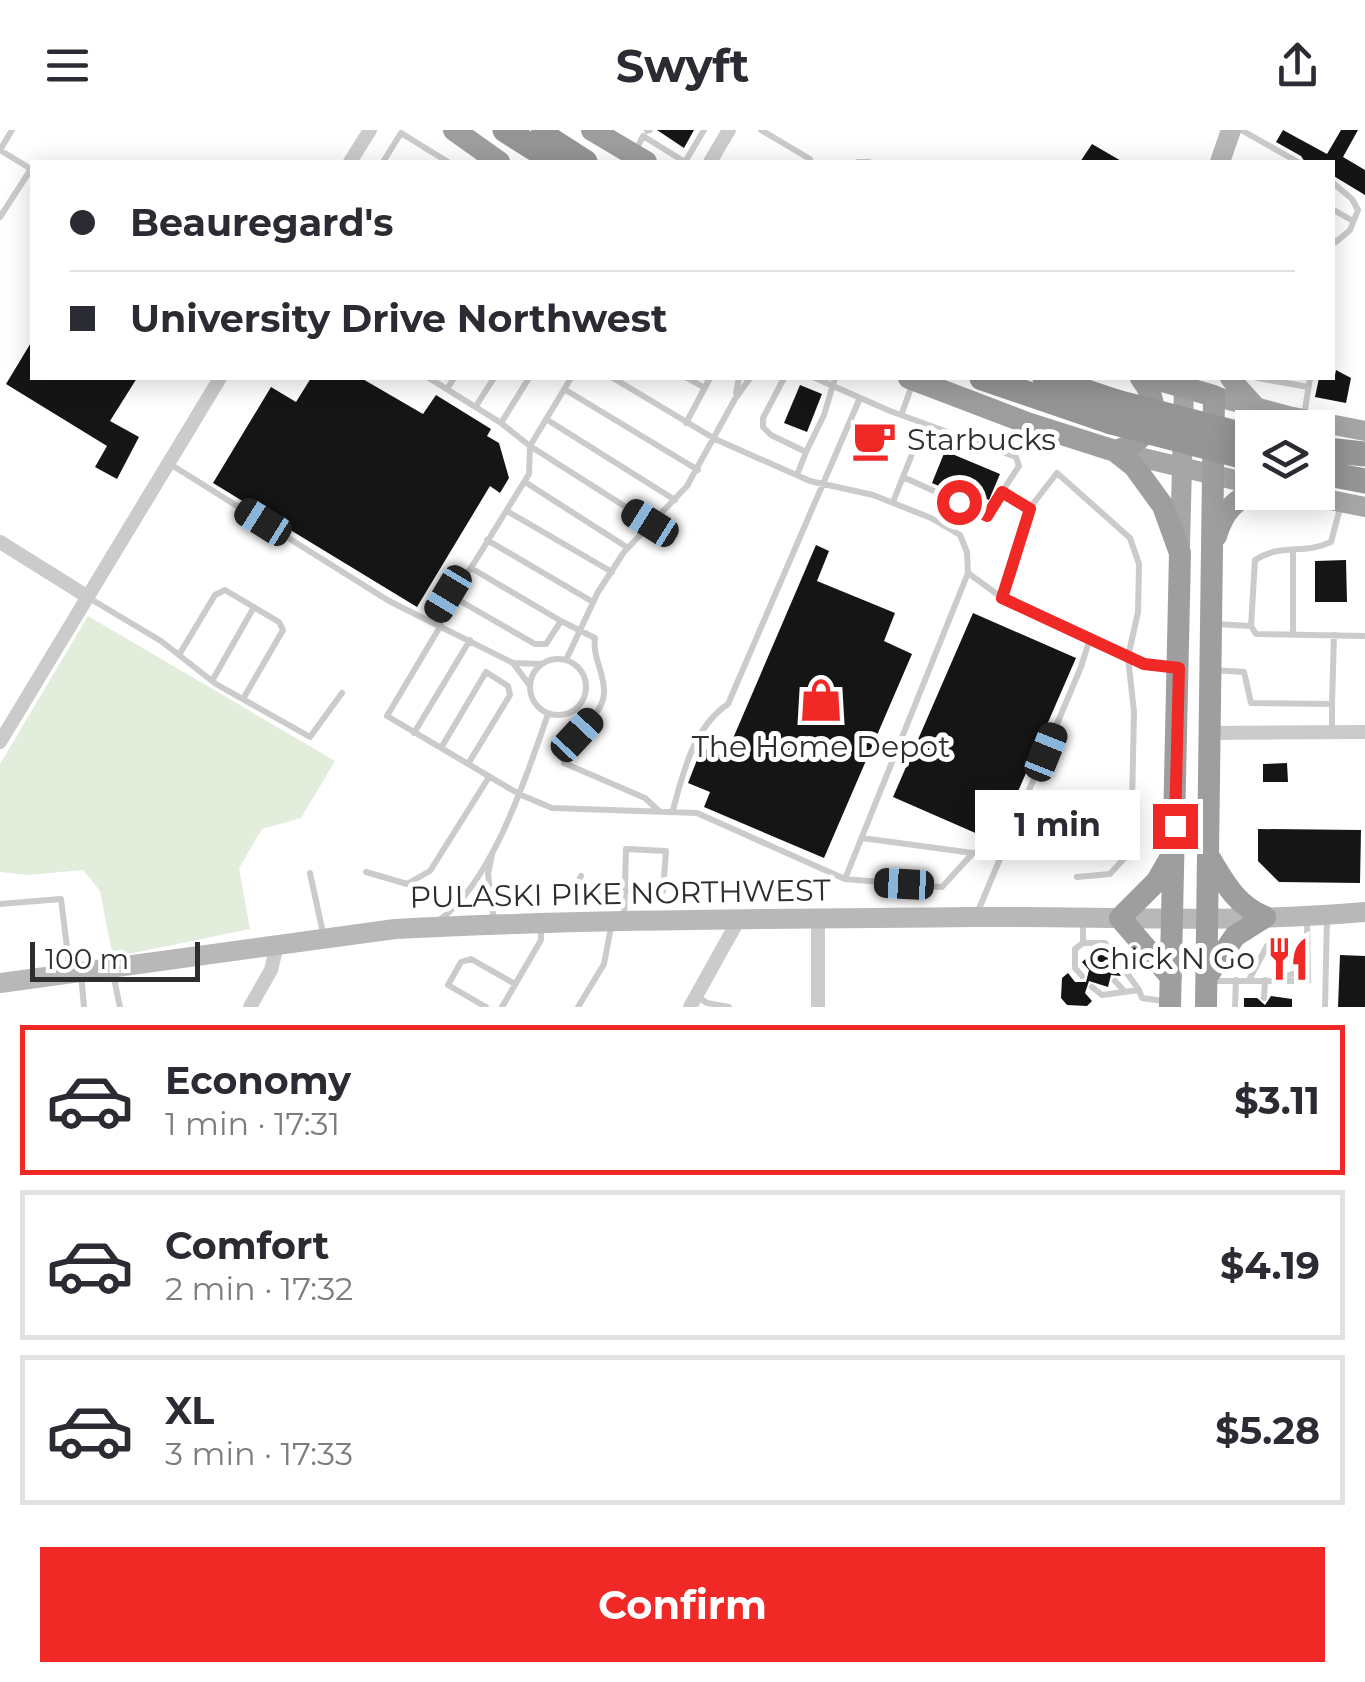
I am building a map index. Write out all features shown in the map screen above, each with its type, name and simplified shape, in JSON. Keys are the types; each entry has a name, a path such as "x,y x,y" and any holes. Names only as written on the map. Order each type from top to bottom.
{"highway":[{"path":"454,130 485,158"},
{"path":"505,130 553,160"},
{"path":"534,130 582,160"},
{"path":"592,130 645,141"},
{"path":"917,380 1027,423 1115,451 1134,466 1163,506 1180,553 1170,1004"},
{"path":"990,380 1114,412 1235,434"},
{"path":"1049,380 1114,412 1235,455"},
{"path":"1115,451 1134,446 1148,428 1153,406 1142,380"},
{"path":"1184,382 1214,387 1206,1007"},
{"path":"1335,451 1365,454"},
{"path":"1335,475 1365,481"},
{"path":"1214,545 1218,529 1235,501"},
{"path":"1171,977 1120,918 1157,881 1174,850"},
{"path":"1208,854 1231,894 1248,910 1264,916"},
{"path":"1206,980 1235,936 1264,916"}],"main road":[{"path":"1221,160 1231,130"},
{"path":"1232,380 1254,410"},
{"path":"1180,553 1184,382"},
{"path":"1214,387 1248,410"},
{"path":"1335,425 1365,430"},
{"path":"1115,451 1235,480"},
{"path":"1335,501 1365,506"},
{"name":"PULASKI PIKE NORTHWEST","path":"0,983 429,927 618,920 1207,918 1365,912"}],"street":[{"path":"351,160 370,130"},
{"path":"711,160 724,132"},
{"path":"0,742 219,380"},
{"path":"0,542 88,597"},
{"path":"1210,733 1365,732"},
{"path":"818,918 818,1007"},
{"path":"693,1001 739,919"},
{"path":"250,1007 271,970 277,945"}],"lane":[{"path":"12,130 0,150 30,168"},
{"path":"686,160 704,130"},
{"path":"761,130 808,160"},
{"path":"1241,130 1294,160"},
{"path":"384,160 401,133 445,160"},
{"path":"645,141 682,160"},
{"path":"692,152 706,160"},
{"path":"666,160 671,153"},
{"path":"0,218 30,172"},
{"path":"1335,185 1358,210 1350,230 1335,242"},
{"path":"1335,212 1353,221"},
{"path":"432,380 650,523"},
{"path":"446,388 452,380"},
{"path":"476,406 493,380"},
{"path":"501,423 528,380"},
{"path":"432,620 471,568 524,482 532,461 530,446 570,380"},
{"path":"616,380 715,439 797,475 893,502 960,536 968,573 845,879"},
{"path":"691,380 705,388"},
{"path":"686,423 709,380"},
{"path":"735,399 739,380"},
{"path":"566,660 592,602 628,548 698,470 749,380"},
{"path":"783,380 763,418 763,427 806,452"},
{"path":"902,413 911,380"},
{"path":"1268,380 1308,388"},
{"path":"1299,410 1310,380"},
{"path":"797,475 824,415 833,381 860,398 1016,457 1019,466 987,516 903,477"},
{"path":"564,390 698,470"},
{"path":"673,810 681,778 706,721 728,704 860,398"},
{"path":"546,420 675,500"},
{"path":"893,502 924,424"},
{"path":"168,463 389,601 513,663 530,686 535,703 548,714 566,714 582,702 585,678 581,670 566,660 513,663"},
{"path":"1002,598 1030,509 1057,473 1130,538 1139,564 1138,612 1128,657 1134,712 1128,854 1110,874 1077,878"},
{"path":"524,482 628,548"},
{"path":"1002,492 1030,509"},
{"path":"1342,502 1331,542 1311,551 1280,549 1256,560 1250,626 1256,634 1365,636"},
{"path":"507,510 612,572"},
{"path":"488,540 592,602"},
{"path":"1293,550 1294,634"},
{"path":"471,568 594,638 604,697 598,711 577,735 564,763 645,798 660,812"},
{"path":"968,573 1002,598 1128,657 1144,664 1179,668"},
{"path":"179,655 215,595 225,590 280,622 283,630 242,699"},
{"path":"448,594 535,644 546,644 561,622"},
{"path":"88,597 135,624 212,681 310,737 342,693"},
{"path":"212,681 254,607"},
{"path":"1213,624 1250,626"},
{"path":"441,625 387,716 518,794 566,810 697,813 845,879 942,887 973,853"},
{"path":"1332,732 1334,635"},
{"path":"975,917 1090,638"},
{"path":"414,733 470,640"},
{"path":"530,686 542,664"},
{"path":"1212,670 1244,672 1251,702 1332,704"},
{"path":"441,748 486,672 508,686 510,695 468,764"},
{"path":"582,702 598,711"},
{"path":"429,927 453,911 492,854 548,714"},
{"path":"366,872 407,884 430,871 489,777"},
{"path":"1022,809 1128,854"},
{"path":"862,838 973,853 1004,850 1057,857"},
{"path":"578,1007 604,964 618,920 625,892 626,850 666,851 663,891 644,886 625,892 573,892 581,876"},
{"path":"492,854 488,874 494,924"},
{"path":"310,873 324,939"},
{"path":"0,904 61,899 84,1007"},
{"path":"1206,980 1308,981 1309,946 1316,916"},
{"path":"1316,916 1324,1007"},
{"path":"1084,918 1083,944 1092,953"},
{"path":"502,1007 540,940 541,922"},
{"path":"1082,976 1075,968 1075,949 1083,944 1105,943 1142,998 1170,1004"},
{"path":"1249,980 1267,946 1309,946"},
{"path":"1269,980 1304,972 1304,951 1277,946"},
{"path":"486,1007 448,986 460,962 471,959 515,984"},
{"path":"112,968 120,1007"},
{"path":"1235,1007 1236,980"},
{"path":"1264,998 1269,980"},
{"path":"1115,981 1126,993"},
{"path":"1092,987 1102,995 1139,990"},
{"path":"693,1001 729,1007"}],"green space":[{"path":"88,616 335,761 301,818 262,829 239,868 250,929 118,956 111,948 100,891 83,870 28,875 0,872 0,764"}],"building":[{"path":"657,130 694,130 684,148"},
{"path":"1283,130 1327,154 1341,130 1358,130 1343,157 1365,170 1365,195 1335,177 1335,160 1304,160 1276,142"},
{"path":"1092,144 1120,160 1081,160"},
{"path":"30,344 30,380 136,380 110,421 139,437 117,479 95,467 107,446 6,384"},
{"path":"1336,370 1351,378 1346,403 1315,397 1319,380 1335,380"},
{"path":"310,380 364,380 423,414 436,395 491,429 487,436 499,443 509,478 500,493 490,486 417,607 213,483 271,387 296,402"},
{"path":"800,385 822,394 807,432 784,423"},
{"name":"Starbucks","path":"872,426 885,431 872,463 862,459"},
{"path":"945,451 1000,474 989,500 978,495 975,502 932,483"},
{"name":"The Home Depot","path":"816,545 829,551 817,581 895,613 884,641 912,654 824,858 704,807 710,792 688,783 702,747 725,757"},
{"path":"1346,560 1347,602 1315,602 1315,561"},
{"path":"973,613 1076,658 996,842 893,797"},
{"path":"1287,763 1288,782 1263,782 1263,764"},
{"path":"1258,829 1361,830 1360,883 1279,882 1258,861"},
{"path":"1096,950 1102,950 1121,976 1111,975 1108,987 1089,981 1085,993 1092,1001 1087,1006 1067,1005 1061,998 1062,978 1068,973 1075,982 1086,982 1089,970 1082,962"},
{"path":"1340,955 1365,956 1365,1007 1338,1007"},
{"path":"1271,996 1292,999 1292,1007 1244,1007 1244,998 1257,998 1265,1005"}],"place":[{"name":"Starbucks","path":"874,440"},
{"name":"The Home Depot","path":"821,700"},
{"name":"Chick N Go","path":"1288,959"}],"route":[{"path":"959,502 987,516 1002,492 1030,509 1002,598 1144,664 1179,668 1175,826"}]}
